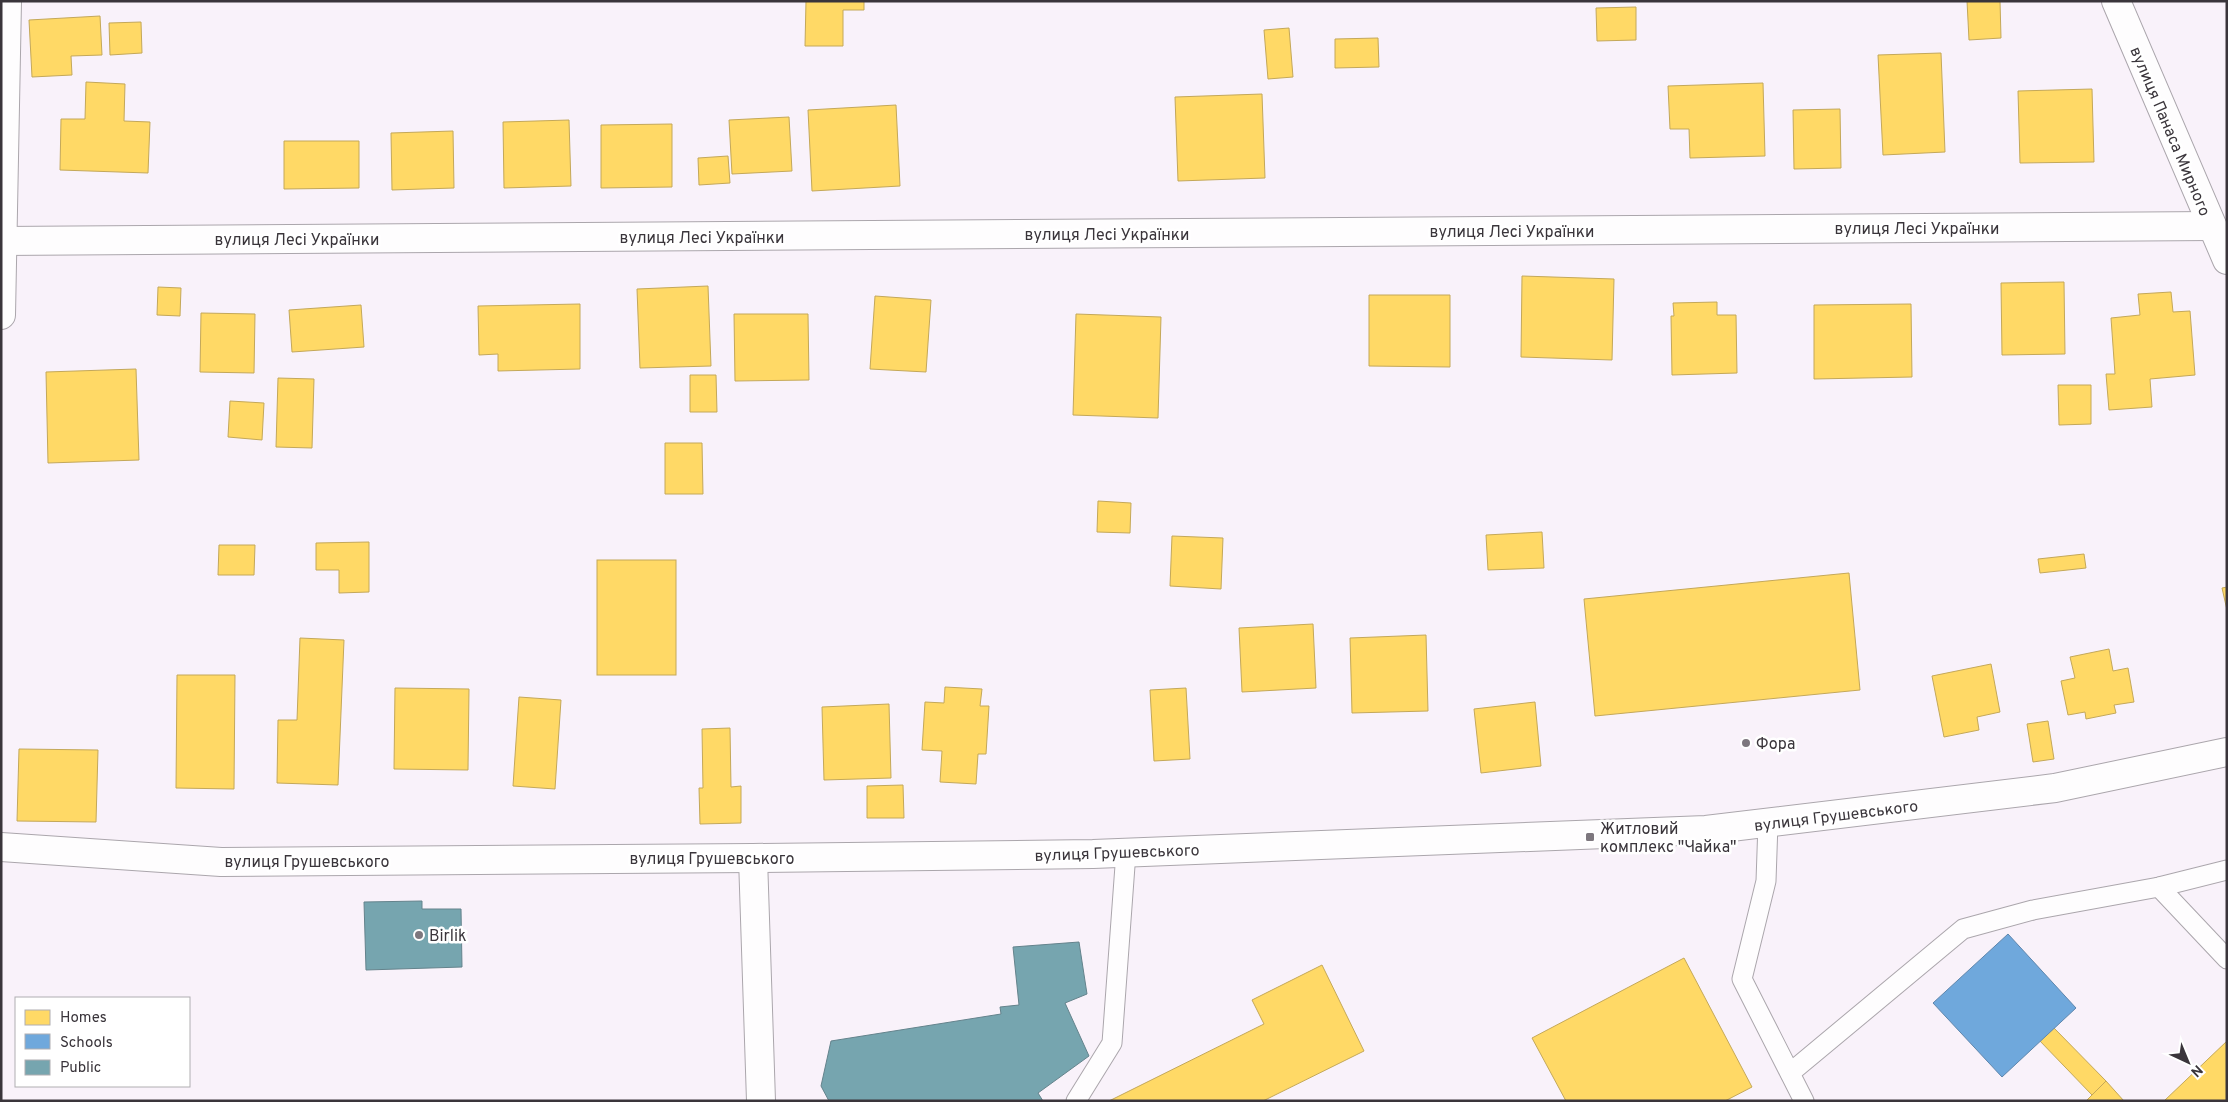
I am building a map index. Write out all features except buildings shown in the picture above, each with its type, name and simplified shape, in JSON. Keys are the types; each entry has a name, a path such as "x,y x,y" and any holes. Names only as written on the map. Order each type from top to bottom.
{"street":[{"path":"1,315 6,1"},
{"name":"вулиця Панаса Мирного","path":"2116,1 2227,260"},
{"name":"вулиця Лесі Українки","path":"2,241 2212,226"},
{"name":"вулиця Грушевського","path":"1,847 221,862 753,858 1126,852 1706,830 2055,788 2227,752"},
{"path":"753,858 760,1101"}],"lane":[{"path":"1768,823 1766,882 1742,979 1804,1101"},
{"path":"1076,1101 1112,1043 1126,852"},
{"path":"1790,1073 1963,929 2033,910 2159,887 2227,870"},
{"path":"2159,887 2227,959"}],"place":[{"name":"Фора","path":"1746,743"},
{"name":"Житловий комплекс \"Чайка\"","path":"1590,837"},
{"name":"Birlik","path":"419,935"}]}
